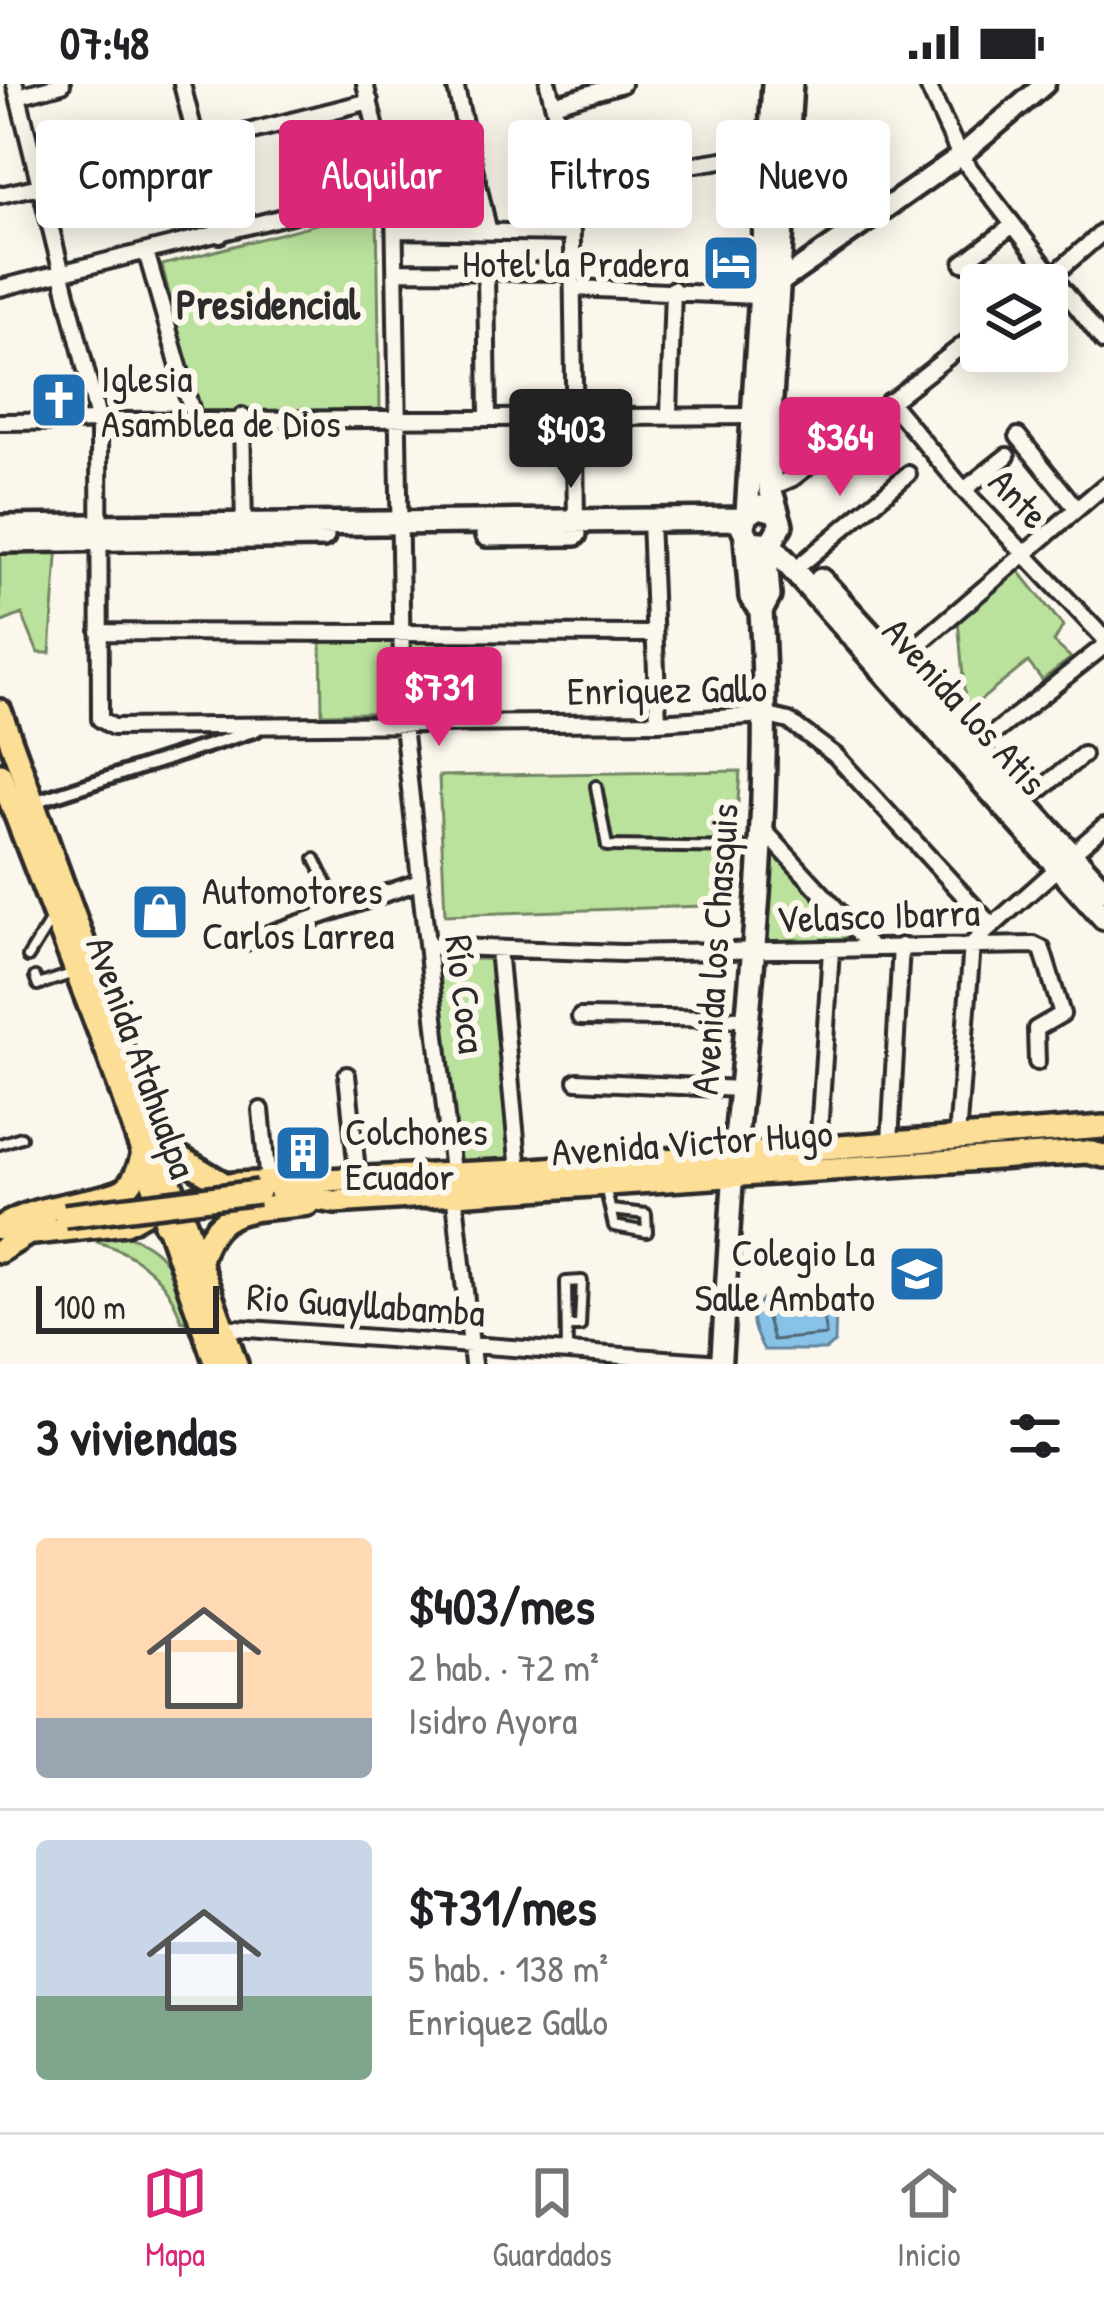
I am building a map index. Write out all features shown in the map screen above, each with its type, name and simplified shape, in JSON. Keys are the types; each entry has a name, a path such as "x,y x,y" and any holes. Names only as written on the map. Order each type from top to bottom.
{"main road":[{"name":"Avenida los Chasquis","path":"771,120 774,84"},
{"name":"Avenida los Chasquis","path":"734,1166 758,848 764,716 761,611 769,596 756,533 752,416 791,84"},
{"name":"Avenida los Chasquis","path":"761,611 752,597 756,533 760,507 774,511 780,484 770,463 767,228"},
{"path":"397,528 577,520 756,533"},
{"path":"0,541 99,533 650,526"},
{"path":"0,527 99,533"},
{"name":"Avenida los Atis","path":"756,533 798,566 898,661 978,746 1067,859 1104,918"},
{"path":"768,579 798,566"},
{"name":"Avenida los Atis","path":"798,566 1067,859 1104,890"},
{"name":"Avenida Atahualpa","path":"0,711 168,1206 236,1364"},
{"name":"Avenida Atahualpa","path":"0,775 74,973 151,1149"},
{"name":"Avenida Victor Hugo","path":"325,1193 358,1180 605,1185 818,1149 1104,1127"},
{"path":"191,1266 121,1223 125,1210 118,1193 151,1149 230,1185 233,1204 244,1213"},
{"name":"Avenida Victor Hugo","path":"0,1251 49,1222 121,1223 230,1185 325,1193 456,1185 519,1171 1087,1152 1104,1156"},
{"name":"Avenida Victor Hugo","path":"0,1229 166,1199 271,1190"},
{"name":"Avenida Victor Hugo","path":"0,1229 31,1210 118,1193"},
{"name":"Avenida Atahualpa","path":"216,1364 191,1266 210,1231 226,1217 325,1193"}],"street":[{"path":"36,168 17,90 62,84"},
{"path":"182,84 191,120"},
{"name":"Río Coca","path":"365,84 375,120"},
{"path":"455,84 488,228"},
{"path":"548,84 571,173 577,520"},
{"path":"554,104 622,84"},
{"path":"927,84 960,156 1037,264"},
{"path":"397,272 767,291 960,156 1045,84"},
{"path":"255,131 370,101"},
{"path":"0,196 36,186"},
{"path":"0,289 279,220"},
{"path":"963,263 1013,225"},
{"path":"50,228 99,423 99,632 654,634"},
{"path":"218,228 220,235"},
{"path":"395,230 572,233"},
{"name":"Río Coca","path":"395,230 394,416 403,725 416,883 428,946 473,1364"},
{"path":"1066,264 1104,231"},
{"path":"147,255 194,419"},
{"path":"486,273 488,416"},
{"path":"668,415 673,289"},
{"path":"1068,303 1104,342"},
{"path":"780,484 960,347"},
{"name":"Ante","path":"890,401 964,490 1104,642"},
{"path":"242,416 244,530"},
{"path":"1,419 99,423 242,416 752,416"},
{"path":"1018,436 1076,508"},
{"path":"964,490 1007,456"},
{"path":"798,566 908,474"},
{"path":"898,661 1104,486"},
{"path":"650,526 658,722"},
{"name":"Enriquez Gallo","path":"99,632 100,719 112,727 658,722 764,716 816,736 991,925"},
{"path":"978,746 1104,642"},
{"path":"31,803 268,726"},
{"path":"1025,802 1083,754"},
{"path":"759,825 872,947"},
{"path":"957,1138 972,944 1104,826"},
{"path":"245,942 416,883"},
{"name":"Velasco Ibarra","path":"428,946 751,952 972,944 1042,950 1062,1013 1036,1030 1037,1062"},
{"path":"890,1142 902,946"},
{"path":"498,949 519,1171"},
{"path":"818,1149 831,950"},
{"path":"580,1016 746,1019"},
{"path":"347,1075 358,1180"},
{"path":"577,1082 740,1088"},
{"path":"261,1110 271,1190"},
{"name":"Avenida los Chasquis","path":"721,1364 734,1166"},
{"name":"Rio Guayllabamba","path":"222,1328 721,1364"}],"lane":[{"path":"0,100 17,90"},
{"path":"596,786 607,846 758,848"},
{"path":"315,859 340,910"},
{"path":"28,957 52,916"},
{"path":"35,976 38,985 74,973"},
{"path":"0,1144 21,1137"},
{"path":"605,1185 611,1210 619,1231 646,1232 646,1214 611,1210"},
{"path":"567,1326 580,1326 582,1281 566,1282 567,1352"}],"green space":[{"path":"302,228 377,228 380,409 199,414 162,265"},
{"path":"58,544 50,653 38,653 22,614 0,623 0,546"},
{"path":"1018,570 1063,626 1054,642 1071,658 1042,680 1028,662 966,712 958,619"},
{"path":"441,638 442,711 322,714 321,641"},
{"path":"740,771 731,905 445,915 439,776"},
{"path":"766,837 854,938 760,944"},
{"path":"490,959 514,1163 458,1170 432,960"},
{"path":"97,1230 152,1248 173,1272 196,1325 181,1320 168,1292 150,1270 97,1242"}],"water":[{"path":"816,1291 836,1304 835,1343 825,1350 764,1350 752,1317 755,1307 772,1295"}],"place":[{"name":"Hotel la Pradera","path":"731,263"},
{"name":"Iglesia Asamblea de Dios","path":"59,400"},
{"name":"Automotores Carlos Larrea","path":"160,912"},
{"name":"Colchones Ecuador","path":"303,1153"},
{"name":"Colegio La Salle Ambato","path":"917,1274"}],"district":[{"name":"Presidencial","path":"268,304"}]}
